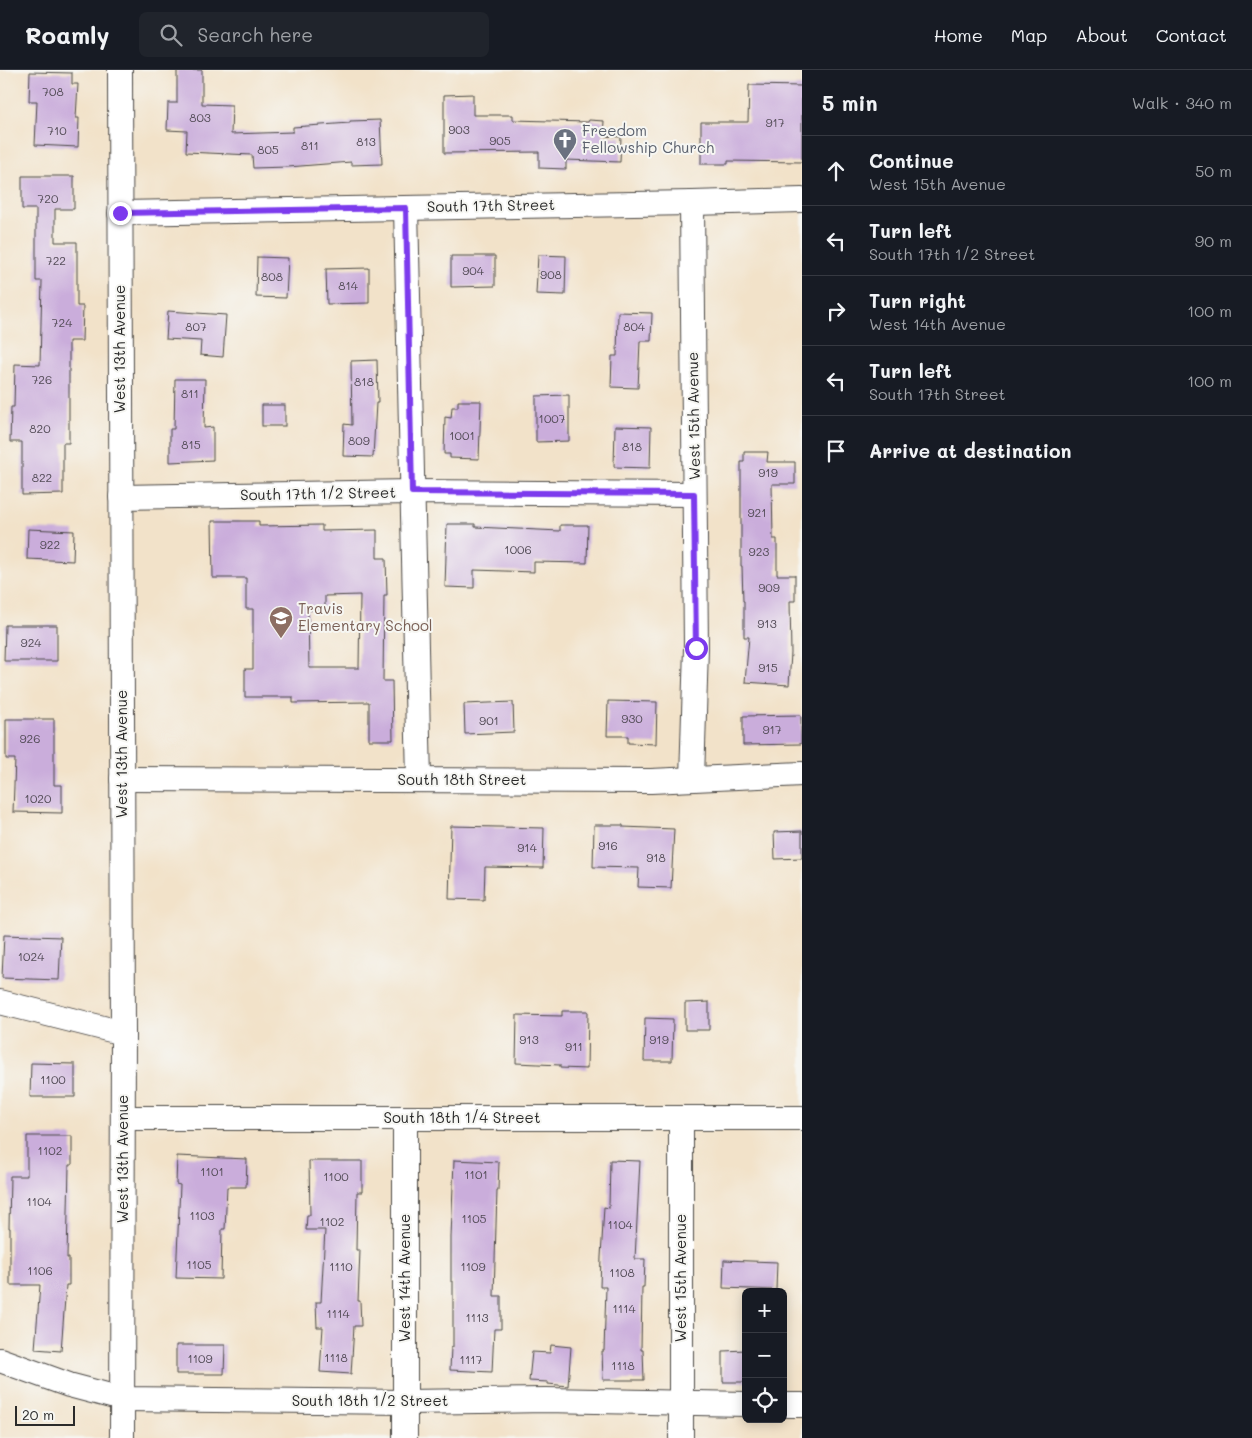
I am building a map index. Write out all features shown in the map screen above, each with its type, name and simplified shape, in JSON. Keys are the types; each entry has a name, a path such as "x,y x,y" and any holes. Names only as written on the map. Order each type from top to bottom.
{"street":[{"name":"West 13th Avenue","path":"120,70 123,1033 122,1438"},
{"name":"South 17th Street","path":"120,213 802,200"},
{"name":"West 15th Avenue","path":"692,203 696,648 692,779"},
{"path":"406,208 419,780"},
{"name":"South 17th 1/2 Street","path":"121,497 412,492 694,494"},
{"name":"South 18th Street","path":"122,779 651,781 802,774"},
{"path":"0,1002 123,1033"},
{"name":"South 18th 1/4 Street","path":"123,1118 802,1118"},
{"name":"West 14th Avenue","path":"405,1118 405,1438"},
{"name":"West 15th Avenue","path":"681,1118 681,1438"},
{"name":"South 18th 1/2 Street","path":"0,1360 69,1385 122,1399 405,1402 546,1400 742,1404"},
{"path":"787,1405 802,1405"}],"building":[{"path":"177,70 202,70 202,104 232,105 231,134 293,132 293,127 380,120 382,164 351,165 351,162 253,168 252,155 186,152 187,131 167,130 168,103 177,103"},
{"path":"30,72 72,73 72,84 78,84 76,118 79,118 78,147 35,145 37,101 29,101"},
{"path":"749,85 802,86 802,162 728,161 728,164 701,164 701,122 748,122"},
{"path":"473,94 473,115 513,115 513,120 604,121 603,136 621,137 620,162 566,160 566,169 539,168 539,152 444,153 444,95"},
{"path":"22,176 74,176 74,209 55,209 55,242 77,242 77,306 83,306 82,341 69,341 69,443 63,443 63,494 22,495 22,442 10,442 11,407 14,407 15,364 40,365 42,281 36,281 36,209 22,209"},
{"path":"538,255 566,256 565,295 536,294"},
{"path":"451,256 495,256 495,286 451,287"},
{"path":"257,257 288,258 286,298 256,297"},
{"path":"369,268 369,303 327,304 326,269"},
{"path":"168,311 226,315 223,357 200,355 201,341 166,339"},
{"path":"618,312 652,313 651,341 640,341 638,388 611,387 612,356 617,356"},
{"path":"377,360 378,403 376,403 373,457 343,456 344,424 352,425 351,361"},
{"path":"175,379 205,379 204,428 213,427 213,460 170,462 170,429 174,429"},
{"path":"569,395 569,441 536,442 536,396"},
{"path":"458,401 481,401 479,459 450,458 450,454 444,454 445,417 451,418 452,407 458,407"},
{"path":"262,405 285,405 285,426 262,426"},
{"path":"615,426 651,427 650,468 614,467"},
{"path":"744,452 768,452 767,462 795,462 795,484 772,484 773,539 777,539 777,575 795,575 795,601 790,601 791,653 789,685 745,682 749,637 744,637 744,601 741,566 741,462 744,462"},
{"name":"Travis Elementary School","path":"212,521 259,521 259,526 322,525 322,531 377,530 377,558 386,558 387,595 384,595 383,681 392,681 393,740 369,740 369,702 293,703 293,697 245,697 245,669 253,669 253,609 246,609 246,578 213,578","holes":["360,595 359,668 309,668 308,610 325,610 325,596"]},
{"path":"447,524 475,524 475,527 560,531 560,525 588,525 587,563 534,562 534,572 474,570 474,588 445,587"},
{"path":"28,529 74,531 73,561 27,559"},
{"path":"5,625 57,625 57,661 4,661"},
{"path":"608,701 657,702 656,744 628,743 628,736 607,736"},
{"path":"513,702 514,732 465,734 464,704"},
{"path":"801,715 801,744 743,745 743,716"},
{"path":"6,719 54,719 54,785 62,785 62,813 13,812 15,759 6,759"},
{"path":"594,825 674,829 671,888 638,887 639,868 593,867"},
{"path":"451,826 544,828 543,868 485,867 484,900 449,899"},
{"path":"802,831 802,858 775,859 774,832"},
{"path":"4,935 61,937 59,980 2,978"},
{"path":"709,1002 709,1030 685,1030 685,1003"},
{"path":"562,1011 588,1011 587,1069 560,1068 560,1065 516,1063 517,1015 562,1016"},
{"path":"645,1018 673,1019 672,1061 644,1061"},
{"path":"31,1063 75,1064 75,1097 30,1097"},
{"path":"27,1136 72,1136 72,1165 69,1165 67,1258 69,1258 69,1285 66,1285 61,1351 35,1349 40,1285 10,1285 10,1176 27,1176"},
{"path":"177,1156 247,1159 246,1187 227,1187 225,1229 222,1229 221,1279 176,1278 180,1185 176,1184"},
{"path":"454,1160 499,1162 494,1296 501,1296 501,1329 494,1329 492,1372 450,1370 451,1347 453,1347 451,1237"},
{"path":"610,1160 640,1161 635,1259 645,1259 644,1287 642,1287 641,1350 643,1350 644,1380 603,1380 602,1351 604,1351 606,1287 600,1287 604,1207 609,1208"},
{"path":"309,1161 362,1161 362,1192 357,1192 356,1250 360,1250 358,1301 360,1301 361,1326 354,1326 351,1374 320,1372 323,1327 317,1327 316,1302 321,1302 325,1230 306,1230 307,1215 310,1215"},
{"path":"724,1260 777,1262 776,1288 723,1288"},
{"path":"176,1345 225,1345 224,1374 176,1374"},
{"path":"551,1345 571,1347 568,1386 529,1381 532,1352 550,1353"},
{"path":"742,1350 742,1382 723,1382 723,1351"}],"place":[{"name":"Freedom Fellowship Church","path":"565,161"},
{"name":"Travis Elementary School","path":"281,639"}],"route":[{"path":"120,213 406,208 412,492 694,494 696,648"}]}
